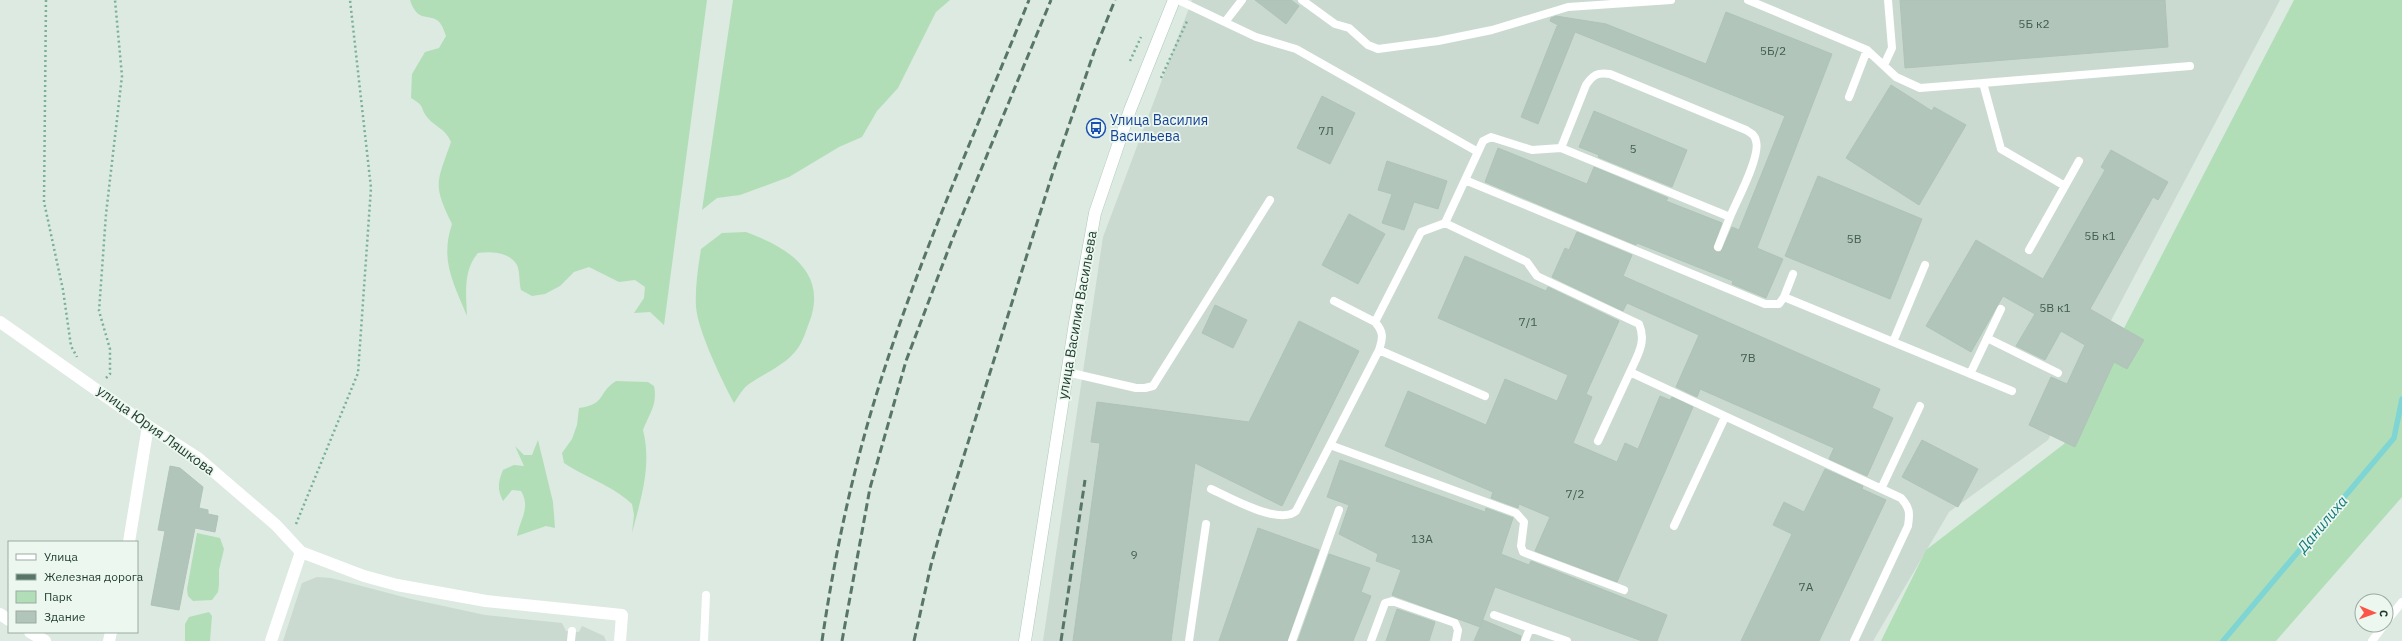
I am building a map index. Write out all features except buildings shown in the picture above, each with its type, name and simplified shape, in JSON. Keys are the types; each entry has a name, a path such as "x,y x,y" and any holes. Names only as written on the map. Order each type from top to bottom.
{"street":[{"name":"улица Василия Васильева","path":"1025,641 1067,372 1095,213 1130,110 1174,0"},
{"name":"улица Юрия Ляшкова","path":"0,322 95,387 148,426 198,458 290,539 301,552"},
{"path":"129,541 148,426"},
{"path":"271,641 301,552 364,576 418,589 486,601 622,615 620,641"},
{"path":"32,633 45,641"}],"lane":[{"path":"1178,0 1256,37 1296,49 1478,152"},
{"path":"1225,22 1242,0"},
{"path":"1302,0 1335,24 1349,28 1368,46 1378,49 1438,41 1492,30 1568,7 1671,0"},
{"path":"1748,0 1868,50 1896,77 1920,88 2190,66"},
{"path":"1884,65 1892,48 1888,0"},
{"path":"1849,97 1868,50"},
{"path":"1561,148 1586,85 1592,76 1600,73 1610,74 1754,134 1757,142 1756,154 1718,247"},
{"path":"1983,83 2001,149 2065,186"},
{"path":"1375,322 1421,232 1444,223 1483,141 1492,137 1532,150 1561,148 1730,217"},
{"path":"2028,250 2079,161"},
{"path":"1465,180 1765,304 1779,304 1784,297 1793,274"},
{"path":"1067,372 1136,388 1153,386 1270,200"},
{"path":"1444,223 1527,262 1537,276 1639,324 1643,333 1641,347 1598,441"},
{"path":"1893,342 1925,265"},
{"path":"1784,297 2012,391"},
{"path":"1211,489 1268,514 1289,516 1296,511 1379,350 1383,339 1381,329 1375,322 1334,301"},
{"path":"1970,374 2002,309"},
{"path":"1987,338 2058,373"},
{"path":"1379,350 1484,396"},
{"path":"1630,372 1901,498 1907,505 1910,514 1908,526 1854,641"},
{"path":"1881,489 1920,406"},
{"path":"1674,526 1725,417"},
{"path":"1330,445 1516,513 1524,522 1521,546 1523,552 1624,590"},
{"path":"1292,641 1339,510"},
{"path":"1189,641 1206,524"},
{"path":"704,641 706,595"},
{"path":"1371,641 1385,604 1392,601 1455,623 1458,630 1456,641"},
{"path":"2394,612 2402,602"},
{"path":"1494,615 1567,641"},
{"path":"1525,641 1530,628"},
{"path":"571,641 572,631"}],"path":[{"path":"46,0 44,202 63,290 71,346 79,360"},
{"path":"95,387 110,374 110,349 99,311 106,214 122,76 115,0"},
{"path":"290,539 358,373 371,188 350,0"},
{"path":"1157,86 1193,7"}],"shaded area":[{"path":"1192,0 2280,0 2048,440 1949,512 1873,641 1043,641 1103,237"},
{"path":"317,577 331,578 411,599 485,615 562,623 566,631 579,632 582,626 604,636 606,641 283,641 302,583"}],"green space":[{"path":"410,0 707,0 664,325 650,312 634,313 644,298 645,287 635,280 619,282 589,267 574,272 560,286 545,294 532,296 521,290 518,268 514,261 505,255 494,252 478,253 470,267 466,283 467,316 450,271 447,249 452,224 441,200 439,191 442,166 451,142 449,137 443,131 430,121 421,105 411,98 412,74 425,52 439,48 446,36 438,21 419,14 414,9"},
{"path":"733,0 950,0 936,12 898,88 877,111 862,137 839,147 789,177 740,195 717,198 702,210"},
{"path":"2294,0 2402,0 2402,497 2276,641 1881,641 1926,550 2064,444"},
{"path":"746,232 776,245 800,264 809,276 813,289 814,305 806,333 798,348 788,359 747,386 734,403 717,369 701,329 696,307 696,285 701,249 722,233"},
{"path":"616,381 648,382 654,386 655,392 654,404 643,430 646,469 642,495 632,533 634,515 632,504 616,492 564,463 562,453 572,439 577,425 579,408 594,404 601,398 610,385"},
{"path":"538,440 553,502 555,528 546,526 517,536 524,514 524,497 521,491 512,490 503,501 499,489 499,482 503,470 514,465 524,466 515,446 524,455 532,455"},
{"path":"197,533 220,538 224,549 219,570 218,592 212,600 193,601 188,596 187,589"},
{"path":"209,612 212,616 210,641 185,641 185,624 189,617"}],"waterway":[{"name":"Данилиха","path":"2223,641 2394,438 2402,399"}],"railway":[{"path":"822,641 836,557 848,502 861,446 886,365 923,260 1029,0"},
{"path":"842,641 870,488 906,361 952,240 1051,0"},
{"path":"914,641 931,565 944,519 1053,172 1094,52 1115,0"},
{"path":"1061,641 1085,480"}],"place":[{"name":"Улица Василия Васильева","path":"1096,128"}]}
